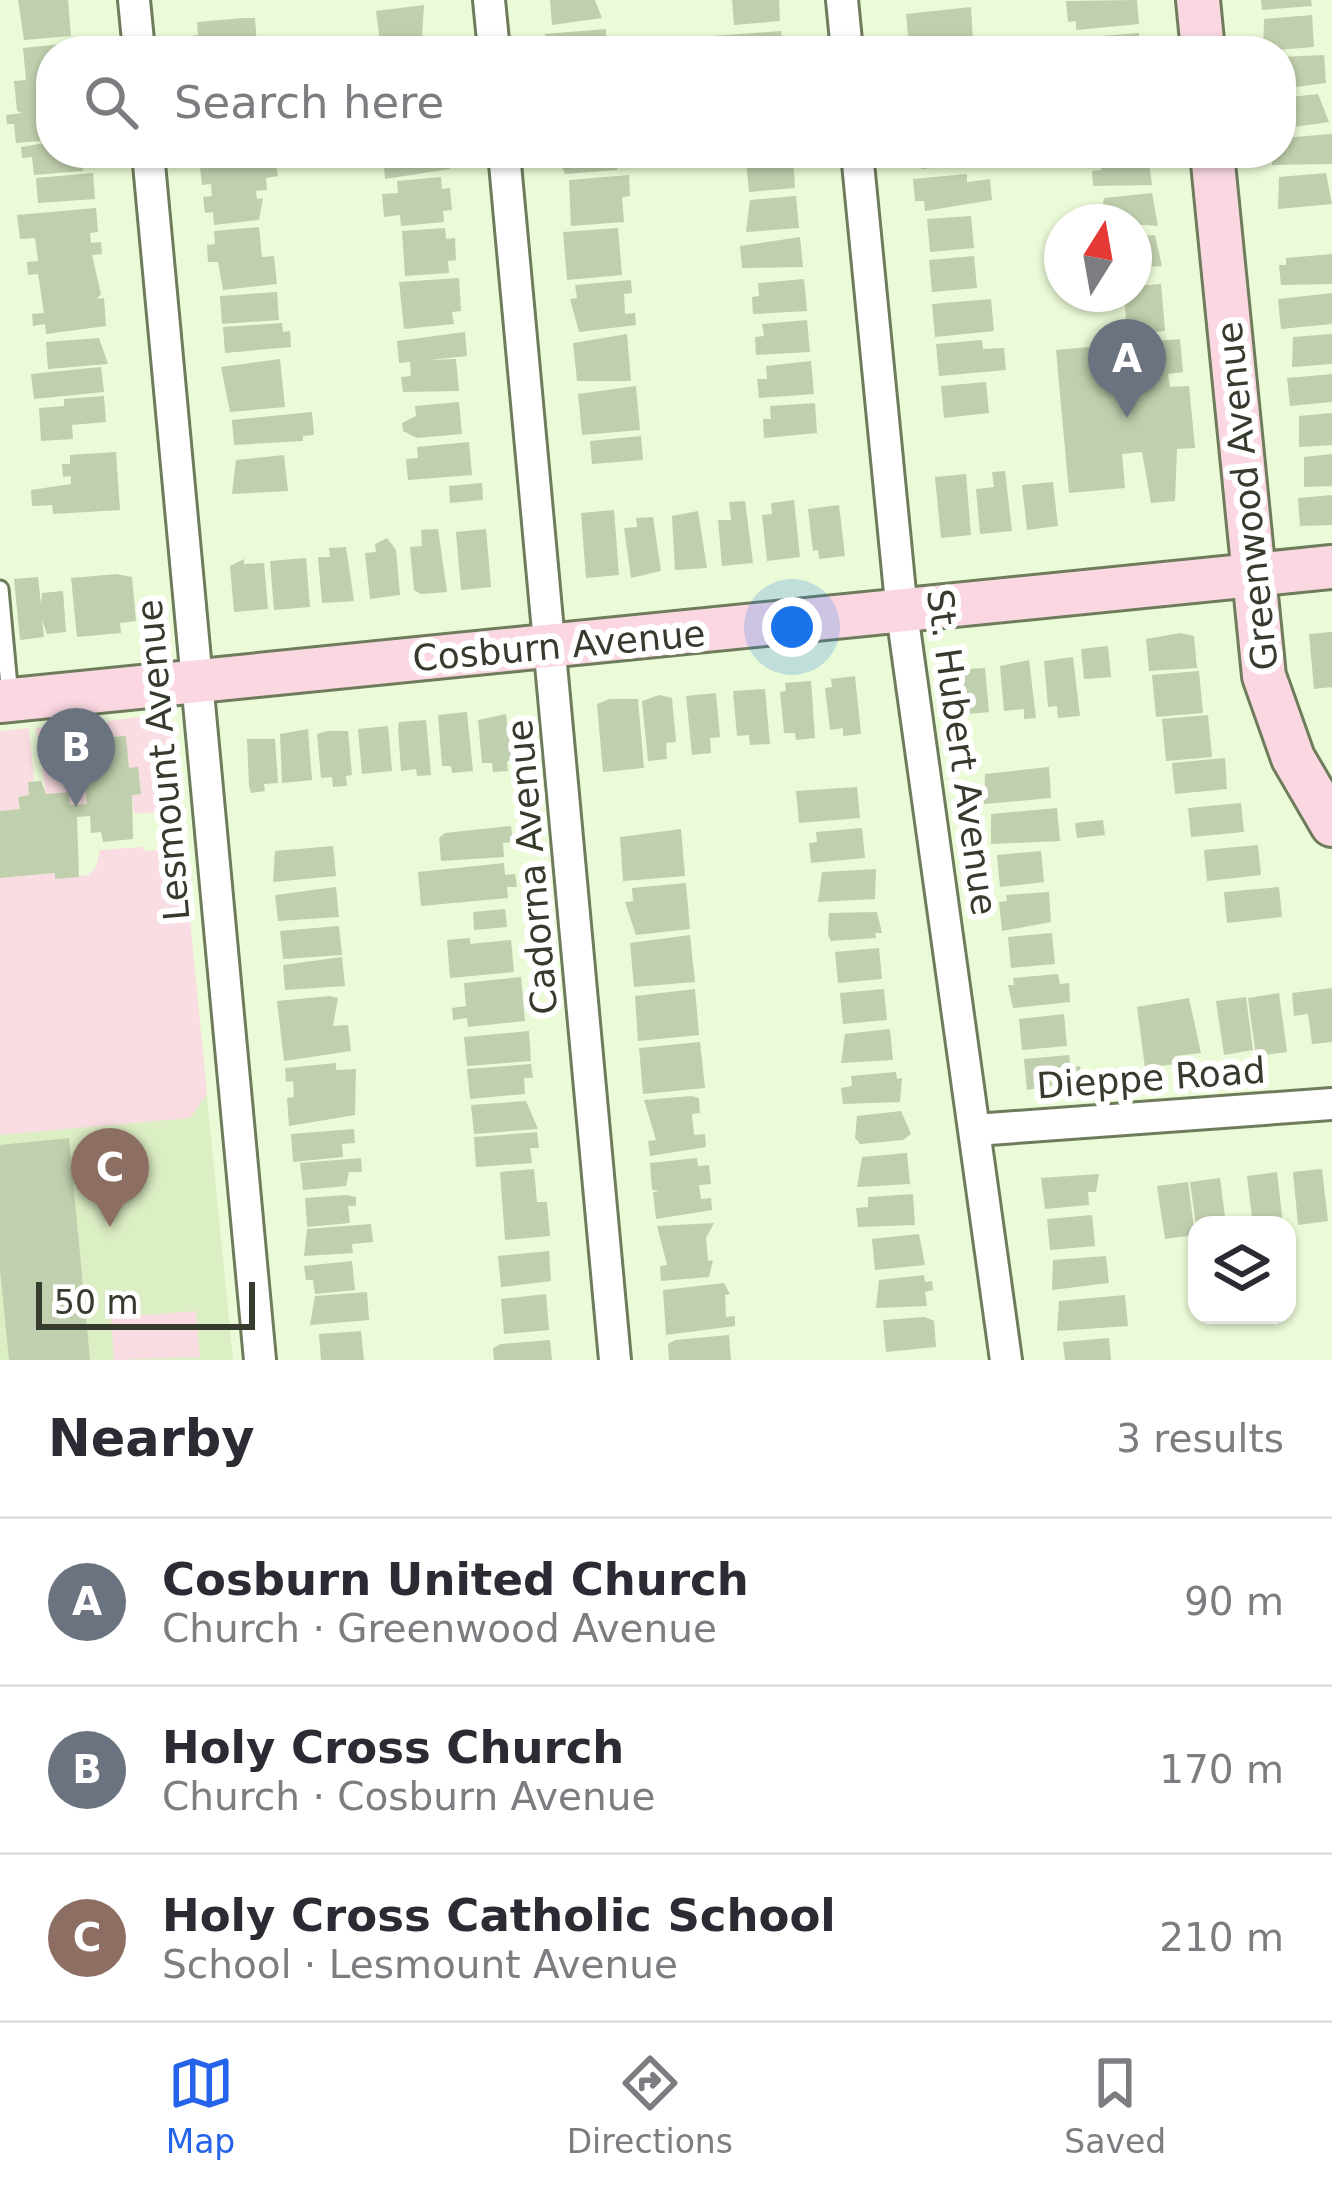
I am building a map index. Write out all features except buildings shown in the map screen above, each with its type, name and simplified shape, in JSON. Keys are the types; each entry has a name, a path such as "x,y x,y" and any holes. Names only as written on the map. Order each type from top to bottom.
{"street":[{"path":"134,0 138,36"},
{"path":"489,0 493,36"},
{"path":"842,0 846,36"},
{"path":"1198,0 1202,36"},
{"name":"Lesmount Avenue","path":"149,168 193,680 260,1360"},
{"name":"Cadorna Avenue","path":"505,168 615,1360"},
{"name":"St. Hubert Avenue","path":"858,168 902,614 1006,1360"},
{"name":"Greenwood Avenue","path":"1213,168 1264,676 1276,718 1332,825"},
{"name":"Cosburn Avenue","path":"5,700 902,614 1332,567"},
{"name":"Dieppe Road","path":"975,1130 1332,1104"}],"lane":[{"path":"0,589 5,700"}],"shaded area":[{"path":"162,718 173,732 180,810 134,814 132,795 141,793 138,768 129,768 126,736 108,737 107,721"},
{"path":"78,723 87,804 70,805 68,792 46,794 36,728"},
{"path":"29,728 34,779 29,795 18,797 20,809 0,811 0,731"},
{"path":"142,847 144,851 183,848 207,1094 190,1118 0,1135 0,878 88,875 96,867 100,850"},
{"path":"190,926 233,1360 0,1360 0,942"},
{"path":"196,1311 200,1357 114,1360 111,1318"}],"place":[{"name":"Cosburn United Church","path":"1127,418"},
{"name":"Holy Cross Church","path":"76,807"},
{"name":"Holy Cross Catholic School","path":"110,1227"}]}
